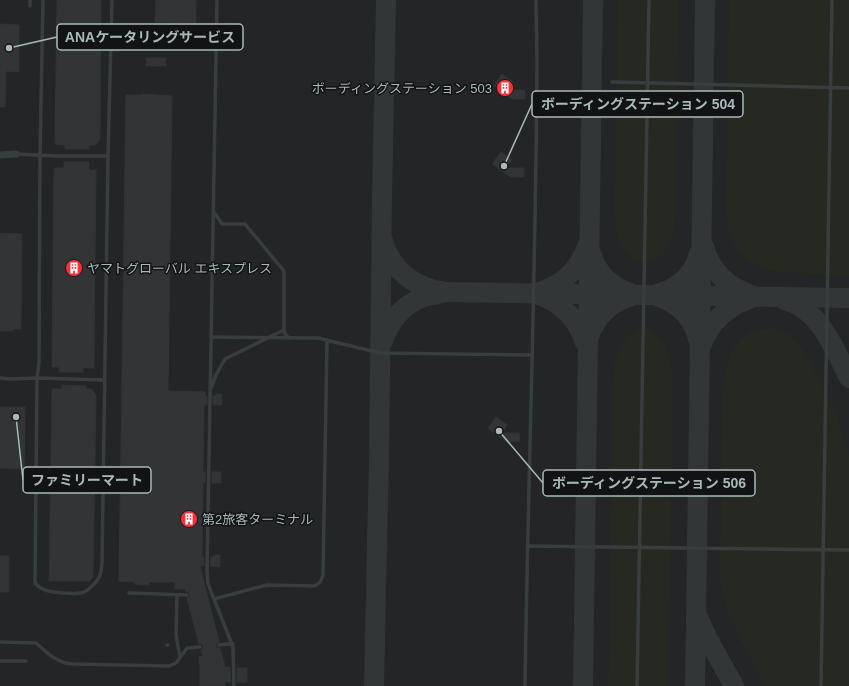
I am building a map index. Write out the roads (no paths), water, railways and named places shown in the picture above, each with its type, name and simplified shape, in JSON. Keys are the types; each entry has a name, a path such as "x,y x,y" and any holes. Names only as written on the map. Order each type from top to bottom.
{"street":[{"path":"0,155 16,154"}],"lane":[{"path":"30,0 30,6"},
{"path":"43,0 35,583 44,590 51,592 81,593 88,590 97,581 101,574 102,563 104,380 112,0"},
{"path":"217,0 207,572 208,590 214,599 233,644 234,686"},
{"path":"525,686 537,60 536,0"},
{"path":"637,686 649,0"},
{"path":"821,686 832,0"},
{"path":"612,82 849,88"},
{"path":"16,154 108,156"},
{"path":"214,212 222,224 245,224 284,271 284,330 285,334 290,338"},
{"path":"210,391 225,359 284,330"},
{"path":"211,337 318,338 380,353 532,355"},
{"path":"214,599 267,585 314,586 322,580 324,567 327,340"},
{"path":"0,378 104,380"},
{"path":"527,546 849,550"},
{"path":"129,593 187,595"},
{"path":"177,595 176,635 180,657"},
{"path":"0,642 36,643 52,656 62,662 70,664 169,666 176,663 187,648 200,647"},
{"path":"219,645 233,644"},
{"path":"0,661 26,661"}],"place":[{"name":"ANAケータリングサービス","path":"9,48"},
{"name":"ボーディングステーション 503","path":"505,88"},
{"name":"ボーディングステーション 504","path":"504,166"},
{"name":"ヤマトグローバル エキスプレス","path":"74,268"},
{"name":"ファミリーマート","path":"16,417"},
{"name":"ボーディングステーション 506","path":"499,431"},
{"name":"第2旅客ターミナル","path":"189,519"}]}
